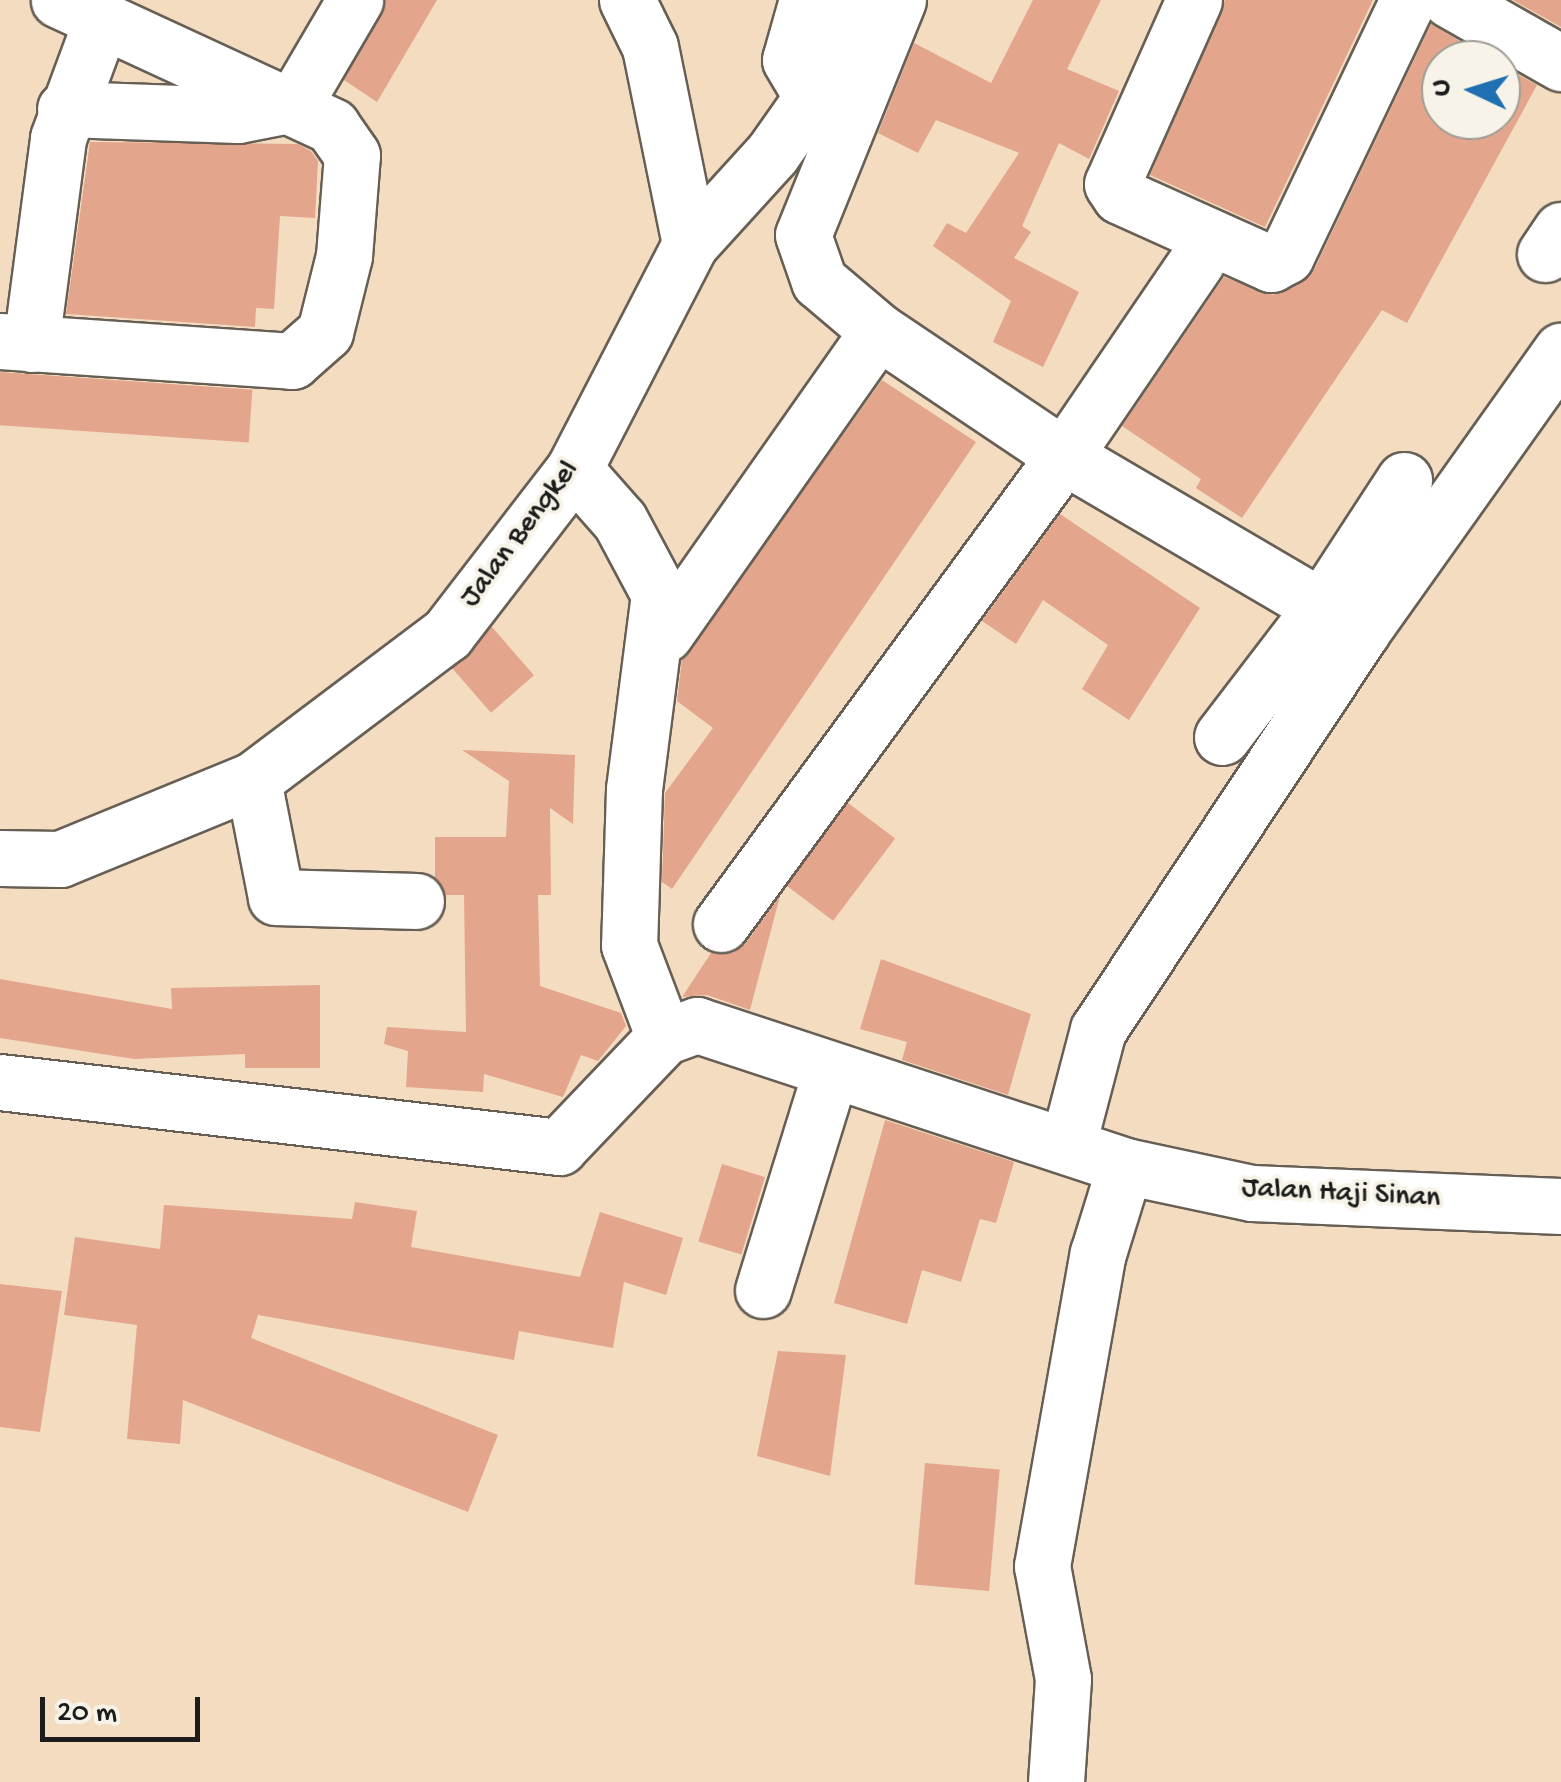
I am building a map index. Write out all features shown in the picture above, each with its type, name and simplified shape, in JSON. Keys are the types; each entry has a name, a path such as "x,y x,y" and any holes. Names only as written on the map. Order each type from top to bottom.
{"street":[{"path":"65,109 238,115 294,104 354,0"},
{"path":"627,0 650,47 690,244"},
{"path":"807,0 790,60 812,98"},
{"name":"Jalan Bengkel","path":"0,858 60,859 253,780 447,634 574,469 690,244 772,154 812,98 854,0"},
{"path":"898,0 803,235 819,281 878,331 1064,456 1341,620"},
{"path":"1194,0 1112,184 1120,196 1271,264 1286,256 1408,0"},
{"path":"1450,0 1561,63"},
{"path":"81,9 294,104 332,126 352,156 344,256 326,332 292,361 16,342 65,109 81,9"},
{"path":"721,924 1064,456 1197,260"},
{"path":"665,634 878,331"},
{"path":"1222,736 1341,620 1561,351"},
{"path":"0,1082 558,1147 664,1037 629,946 634,789 659,594 620,521 574,469"},
{"path":"1068,1144 1098,1030 1341,620 1404,480"},
{"path":"253,780 276,897 416,902"},
{"name":"Jalan Haji Sinan","path":"664,1037 697,1026 830,1073 1068,1144 1125,1166 1252,1194 1561,1206"},
{"path":"762,1290 830,1073"},
{"path":"1056,1782 1063,1679 1042,1566 1098,1254 1125,1166"}],"building":[{"path":"386,0 437,0 377,102 344,80"},
{"path":"1033,0 1101,0 1067,69 1119,91 1089,159 1059,143 1022,226 1031,232 1014,258 1079,292 1043,367 993,342 1011,301 933,246 947,223 966,233 1019,153 936,120 918,153 878,133 914,43 991,83"},
{"path":"1225,0 1373,0 1265,227 1150,175"},
{"path":"1513,0 1561,0 1561,27"},
{"path":"1431,24 1458,40 1423,40"},
{"path":"1421,45 1421,140 1507,140 1407,323 1382,310 1242,518 1196,488 1201,479 1122,426 1224,277 1273,295 1314,270"},
{"path":"1521,76 1537,85 1521,114"},
{"path":"90,142 298,144 311,151 318,161 315,218 280,216 274,309 256,308 255,327 66,314"},
{"path":"0,372 252,390 249,443 0,425"},
{"path":"882,380 976,442 672,889 662,882 665,793 713,728 677,701 682,659"},
{"path":"1060,514 1200,608 1129,720 1082,689 1108,645 1043,600 1016,644 982,621"},
{"path":"492,627 534,675 491,713 449,664"},
{"path":"462,750 575,755 573,824 550,808 551,895 538,895 540,986 621,1013 626,1026 598,1061 581,1055 563,1097 484,1074 483,1092 406,1087 408,1051 384,1044 387,1027 466,1032 464,895 446,895 435,877 435,837 506,837 509,781"},
{"path":"848,803 895,839 833,921 786,885"},
{"path":"780,896 750,1010 707,995 682,997 711,953 733,953 746,943"},
{"path":"881,959 1031,1014 1008,1095 902,1060 907,1042 860,1029"},
{"path":"0,979 172,1009 171,988 320,985 320,1068 245,1068 245,1054 134,1059 0,1038"},
{"path":"885,1120 1014,1162 996,1223 980,1219 961,1282 922,1270 907,1324 834,1303"},
{"path":"722,1164 765,1177 741,1255 698,1241"},
{"path":"355,1202 417,1211 411,1247 580,1277 600,1212 683,1238 666,1295 624,1282 613,1348 519,1331 514,1360 258,1315 251,1338 498,1435 468,1512 183,1400 180,1444 127,1439 137,1325 64,1315 75,1237 160,1249 164,1205 352,1219"},
{"path":"0,1284 62,1291 40,1432 0,1427"},
{"path":"778,1351 846,1355 830,1476 757,1456"},
{"path":"925,1463 1000,1470 989,1591 914,1585"}]}
